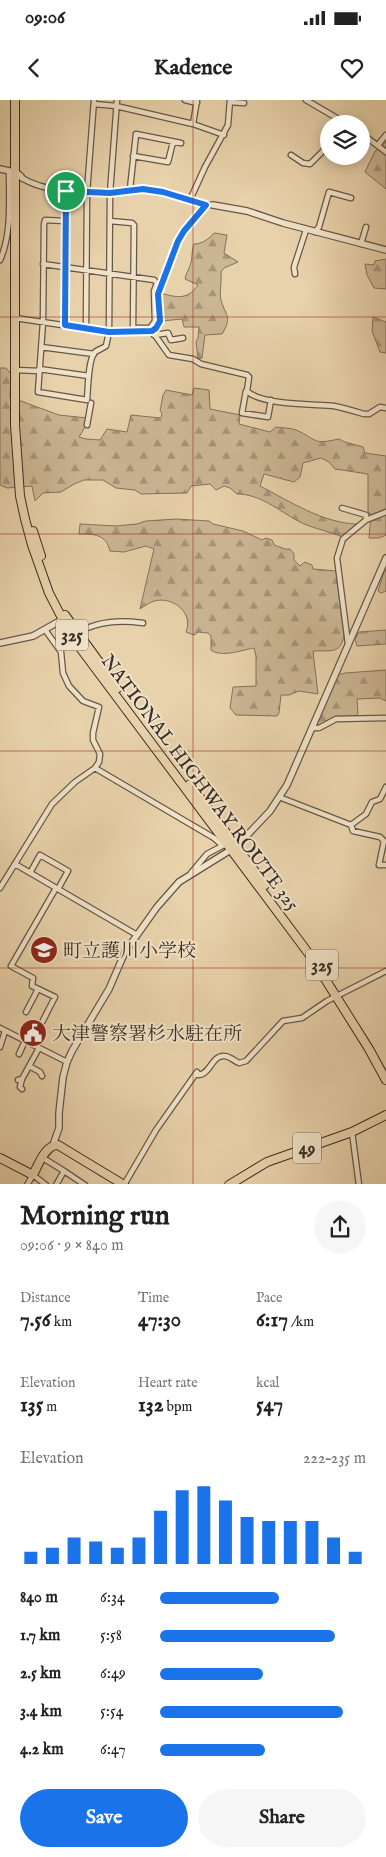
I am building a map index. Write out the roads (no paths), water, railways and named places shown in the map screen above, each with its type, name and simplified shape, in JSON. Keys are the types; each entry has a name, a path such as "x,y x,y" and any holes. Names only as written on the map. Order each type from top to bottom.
{"main road":[{"name":"NATIONAL HIGHWAY ROUTE 325","path":"15,100 18,370 16,428 20,496 32,545 49,593 81,649 124,704 312,958 386,1070"},
{"name":"NATIONAL HIGHWAY ROUTE 325","path":"17,174 20,100"},
{"name":"NATIONAL HIGHWAY ROUTE 325","path":"65,618 78,632 130,704 230,847"},
{"name":"NATIONAL HIGHWAY ROUTE 325","path":"339,997 386,1080"},
{"name":"49","path":"229,1184 267,1162 352,1132 386,1115"},
{"path":"0,1158 33,1175 48,1149 56,1144 124,1184"}],"street":[{"path":"185,100 197,101 193,124"},
{"path":"306,100 331,115"},
{"path":"190,200 205,167 224,135 228,125 230,101 244,104"},
{"path":"86,328 87,192 94,102 116,103 193,124 224,135"},
{"path":"41,347 94,354 106,346 109,332 110,193 116,103"},
{"path":"130,190 136,134 181,143"},
{"path":"378,145 386,135"},
{"path":"370,139 386,152"},
{"path":"133,156 168,162 173,142"},
{"path":"291,155 303,163 310,164 320,154"},
{"path":"0,169 17,174 36,184 66,191 110,193 143,189 163,192 209,205 247,212 306,230 386,250"},
{"path":"0,260 4,248 17,174"},
{"path":"65,325 66,191"},
{"path":"315,232 319,227 329,192 351,198"},
{"path":"153,333 160,321 158,294 178,241 184,231 209,205"},
{"path":"65,221 45,220 43,322 38,392 40,394 91,402"},
{"path":"110,221 132,223 134,225 132,275 133,329"},
{"path":"361,244 366,227"},
{"path":"295,274 294,267 306,230"},
{"path":"43,264 151,278 157,283 154,291 154,325 150,328 133,329 126,332"},
{"path":"17,319 109,332 168,333 171,340 183,338"},
{"path":"153,333 169,355 193,359 201,364 247,375 242,413 268,417 271,400"},
{"path":"87,426 91,402 89,376 94,354"},
{"path":"18,370 39,370 89,376"},
{"path":"246,391 253,396 271,400 334,406 364,414 369,414 380,407 386,408"},
{"path":"342,508 366,515 366,520"},
{"path":"348,644 337,558 342,539 366,520 386,512"},
{"path":"191,873 230,847 270,811 287,785 386,558"},
{"path":"0,643 27,638 46,631 65,618"},
{"path":"78,632 90,626 117,620 143,623"},
{"path":"0,888 52,804 75,782 95,768 100,759 100,754 93,740 99,707 83,701 69,686 63,673 61,652 46,631"},
{"path":"312,728 319,728 336,719 386,718"},
{"path":"95,768 230,847"},
{"path":"351,825 366,814 372,802 380,799 386,787"},
{"path":"279,797 351,825"},
{"path":"351,825 353,831 380,837 384,841 379,865 386,865"},
{"path":"52,1145 59,1128 63,1077 67,1062 109,989 125,952 172,890 191,873 207,854 230,847"},
{"path":"30,872 40,855 68,871 11,966 33,978 32,986 55,997 31,1044"},
{"path":"16,864 137,935"},
{"path":"124,1184 156,1130 197,1072 198,1075 204,1074 217,1058 221,1056 243,1063 283,1021 302,1018 327,1001 339,997 386,971"},
{"path":"26,1012 38,989"},
{"path":"0,1028 67,1062"},
{"path":"0,1047 5,1031"},
{"path":"18,1054 25,1041"},
{"path":"40,1048 42,1053 51,1058"},
{"path":"22,1089 20,1087 20,1080 40,1048"},
{"path":"29,1066 40,1072 42,1076"},
{"path":"352,1132 359,1184"},
{"path":"43,1158 85,1184"},
{"path":"56,1184 64,1172"},
{"path":"28,1184 33,1175 46,1184"}],"place":[{"name":"町立護川小学校","path":"44,950"},
{"name":"大津警察署杉水駐在所","path":"33,1033"}]}
